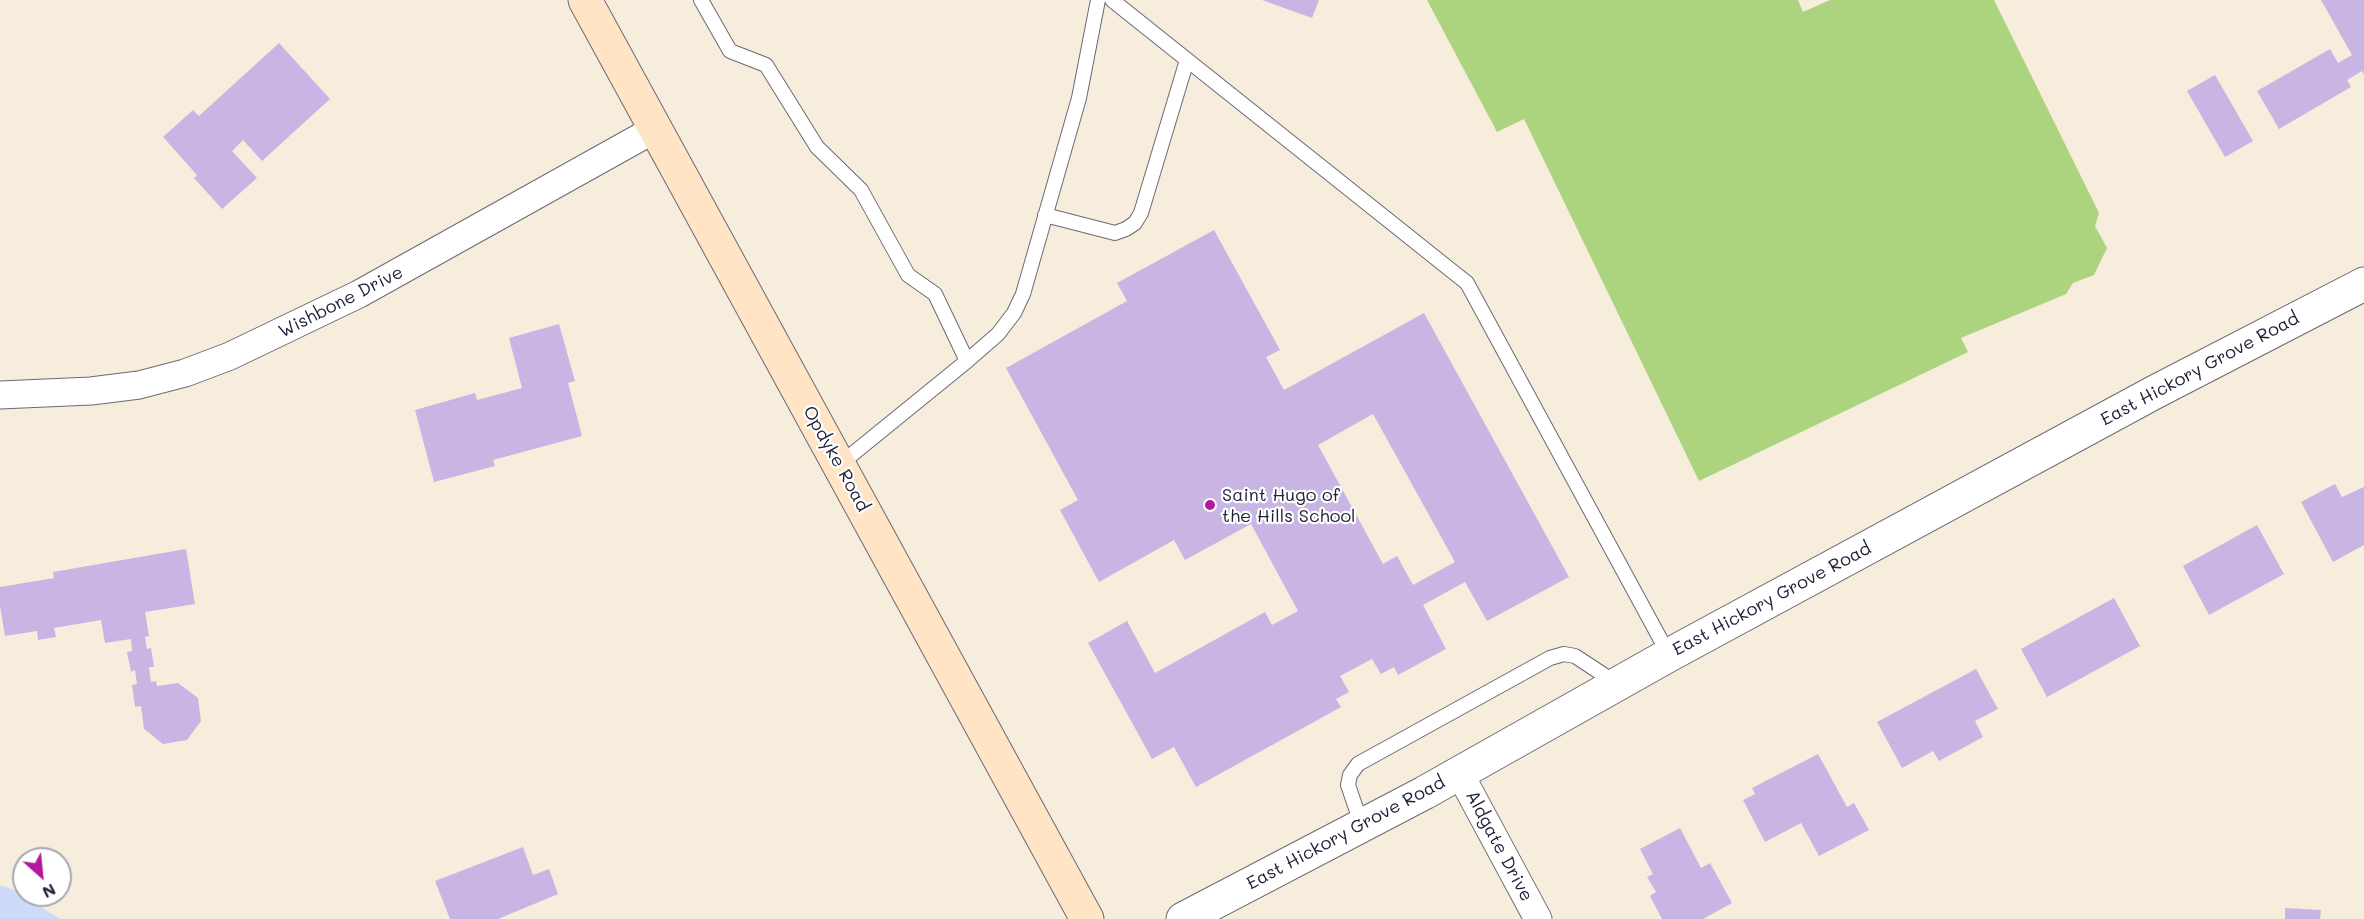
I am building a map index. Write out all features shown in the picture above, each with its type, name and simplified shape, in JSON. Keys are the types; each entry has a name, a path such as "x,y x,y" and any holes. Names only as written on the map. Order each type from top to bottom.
{"main road":[{"name":"Opdyke Road","path":"585,0 1087,919"}],"street":[{"name":"Wishbone Drive","path":"0,395 92,391 139,385 185,373 230,356 305,322 369,289 655,129"},
{"name":"East Hickory Grove Road","path":"1183,919 1460,774 1669,655 2155,392 2364,284"},
{"name":"Aldgate Drive","path":"1460,774 1538,919"}],"lane":[{"path":"701,0 730,51 766,65 817,147 861,190 908,276 935,294 967,361"},
{"path":"839,465 967,361 998,334 1014,313 1023,294 1079,98 1098,0"},
{"path":"1112,0 1467,283 1669,655"},
{"path":"1045,215 1115,233 1135,223 1141,213 1187,60"},
{"path":"1362,826 1349,793 1350,775 1358,764 1550,658 1564,654 1575,656 1618,684"}],"shaded area":[{"path":"0,885 12,889 12,907 41,907 60,919 0,919"}],"green space":[{"path":"1427,0 1798,0 1803,12 1830,0 1994,0 2099,213 2095,226 2107,248 2094,275 2073,283 2066,294 1961,338 1968,352 1699,481 1524,119 1497,132"}],"building":[{"path":"1262,0 1319,0 1312,18"},
{"path":"2321,0 2364,0 2364,75 2362,71 2347,80 2351,87 2279,129 2257,91 2330,49 2338,63 2352,55"},
{"path":"279,43 330,99 262,161 243,140 232,151 257,178 222,209 194,178 197,175 163,137 193,110 199,116"},
{"path":"2215,75 2253,141 2225,157 2187,91"},
{"name":"Saint Hugo of the Hills School","path":"1214,230 1280,350 1266,357 1284,390 1424,313 1569,577 1487,621 1465,582 1423,605 1446,649 1398,675 1394,667 1381,674 1372,659 1340,676 1349,692 1336,699 1341,707 1196,787 1174,747 1152,759 1088,643 1127,621 1155,673 1265,612 1272,625 1298,611 1251,524 1185,560 1174,540 1099,582 1060,510 1078,500 1006,368 1127,301 1117,283","holes":["1373,414 1455,562 1413,585 1397,556 1383,564 1318,445"]},
{"path":"559,324 575,381 568,383 582,436 493,460 495,466 434,482 415,410 475,393 477,400 522,388 509,338"},
{"path":"2335,484 2342,497 2364,487 2364,545 2333,562 2301,502"},
{"path":"2257,525 2284,574 2209,615 2183,566"},
{"path":"186,549 195,604 145,612 149,636 145,637 147,649 151,648 154,667 149,667 151,682 156,681 157,686 178,683 198,698 201,721 187,740 163,744 144,729 141,706 135,707 132,685 137,684 135,670 131,672 127,652 132,651 131,639 105,643 101,620 54,628 56,637 38,640 37,631 5,636 0,606 0,587 54,578 53,572"},
{"path":"2114,598 2140,646 2047,697 2021,649"},
{"path":"1976,669 1998,709 1975,721 1983,737 1939,761 1933,751 1902,768 1877,722"},
{"path":"1818,754 1847,807 1854,803 1869,830 1819,856 1801,823 1765,842 1743,800 1755,794 1752,788"},
{"path":"1680,828 1701,868 1710,863 1732,903 1703,919 1662,919 1650,896 1656,892 1647,877 1653,874 1640,849"},
{"path":"523,847 533,875 549,869 558,894 498,919 450,919 435,881"},
{"path":"2285,908 2321,910 2320,919 2285,919"}],"place":[{"name":"Saint Hugo of the Hills School","path":"1210,505"}]}
